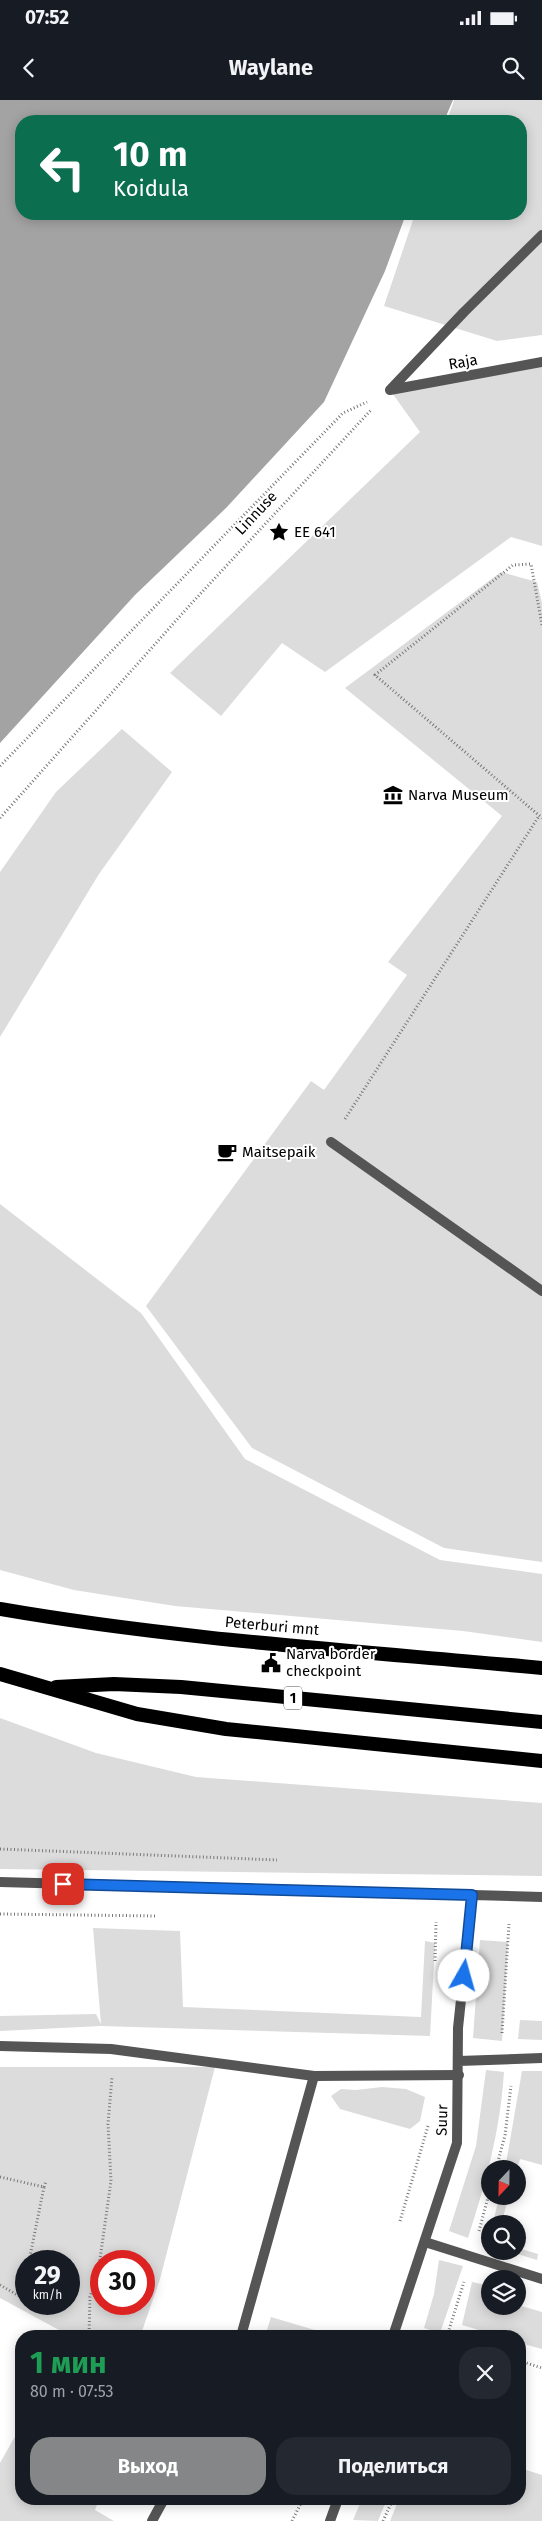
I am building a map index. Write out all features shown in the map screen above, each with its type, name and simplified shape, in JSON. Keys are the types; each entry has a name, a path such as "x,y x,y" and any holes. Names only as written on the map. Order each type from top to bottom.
{"highway":[{"name":"Peterburi mnt","path":"0,1609 87,1624 176,1634 542,1668"},
{"name":"1","path":"0,1674 43,1688 114,1684 180,1687 542,1722"},
{"path":"43,1688 137,1714 226,1729 542,1761"}],"street":[{"path":"390,390 464,312 542,235"},
{"name":"Raja","path":"390,390 542,362"},
{"path":"331,1142 542,1291"},
{"path":"0,1882 542,1897"},
{"name":"Suur","path":"395,2330 457,2143 458,2028 472,1895"},
{"path":"0,2046 111,2049 314,2076 459,2075"},
{"path":"459,2061 516,2057 542,2058"},
{"path":"244,2330 314,2076"},
{"path":"425,2242 542,2279"},
{"path":"152,2521 161,2505"},
{"path":"330,2521 336,2505"}],"path":[{"path":"0,766 343,413 390,390"},
{"name":"Linnuse","path":"0,818 190,606 390,390"},
{"path":"331,1142 541,817 375,675 513,565 531,564 542,625"},
{"path":"0,1849 284,1860"},
{"path":"89,2330 90,2297 98,2273 111,2181 108,2124 112,2090 111,2049"},
{"path":"0,2177 44,2187"},
{"path":"31,2250 46,2181"},
{"path":"0,2285 15,2294"},
{"path":"526,2363 542,2368"},
{"path":"292,2521 300,2505"},
{"path":"383,2521 390,2505"}],"shaded area":[{"path":"0,100 453,100 447,115 15,115 15,220 404,220 385,271 324,402 226,508 135,595 0,743"},
{"path":"454,100 542,100 542,335 497,341 384,306 413,220 527,220 527,115 449,115"},
{"path":"542,362 542,546 511,537 325,672 282,643 221,716 170,673 420,432 390,390"},
{"path":"501,572 537,582 542,603 542,1562 444,1548 252,1448 146,1306 311,1081 324,1090 407,975 388,962 502,816 345,688"},
{"path":"122,729 172,772 99,874 0,1037 0,872 56,792"},
{"path":"0,1204 141,1313 245,1459 440,1560 542,1574 542,1642 463,1631 175,1606 74,1590 0,1570"},
{"path":"0,1718 96,1753 196,1777 542,1803 542,1876 0,1869"},
{"path":"93,1928 180,1931 183,2007 421,2017 425,1941 435,1943 430,2036 101,2026 0,2031 0,2016 96,2014 101,2024"},
{"path":"480,1940 508,1942 502,2041 473,2038"},
{"path":"520,2020 542,2021 542,2040 518,2039"},
{"path":"0,2067 215,2067 155,2293 155,2250 90,2250 90,2315 148,2315 142,2330 59,2330 31,2315 80,2315 80,2250 15,2250 15,2306 0,2298"},
{"path":"486,2070 504,2072 496,2136 490,2160 481,2160 481,2197 468,2238 449,2231 476,2146"},
{"path":"522,2071 542,2071 542,2165 520,2159 507,2160"},
{"path":"382,2087 406,2089 425,2097 420,2121 410,2129 340,2109 331,2096 341,2089 356,2090"},
{"path":"497,2205 506,2205 504,2215 495,2215"},
{"path":"526,2250 538,2254 537,2260 526,2257"},
{"path":"439,2260 463,2266 441,2330 424,2328 434,2294"},
{"path":"472,2282 481,2284 481,2315 526,2315 526,2307 542,2312 542,2349 526,2345 526,2330 479,2330 462,2325"},
{"path":"271,2317 315,2330 267,2330"},
{"path":"15,2437 15,2505 97,2505 95,2510 114,2521 0,2521 0,2463"},
{"path":"526,2470 542,2475 542,2521 390,2521 397,2505 526,2505"},
{"path":"359,2505 385,2505 378,2521 353,2520"}],"place":[{"name":"EE 641","path":"279,532"},
{"name":"Narva Museum","path":"393,795"},
{"name":"Maitsepaik","path":"227,1152"},
{"name":"Narva border checkpoint","path":"271,1663"}],"route":[{"path":"63,1884 472,1895 464,1976"}]}
